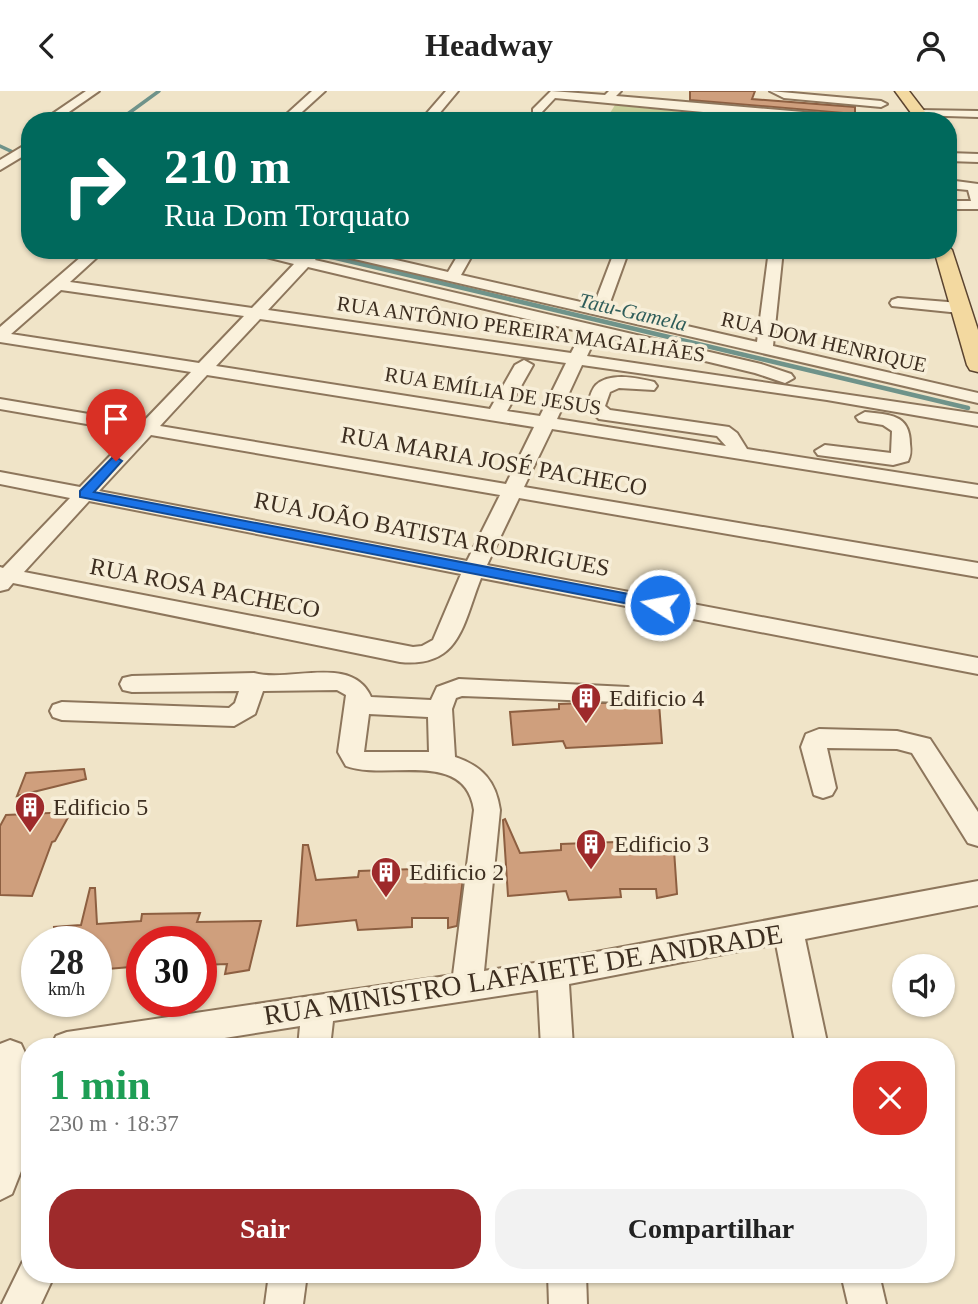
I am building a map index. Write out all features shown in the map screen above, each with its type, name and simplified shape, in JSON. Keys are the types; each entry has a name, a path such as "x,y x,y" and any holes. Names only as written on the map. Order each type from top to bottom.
{"main road":[{"path":"902,91 918,112"},
{"path":"946,259 977,358"}],"street":[{"path":"295,112 319,91"},
{"path":"434,112 452,91"},
{"path":"776,91 784,95 884,108 871,92 856,91"},
{"path":"537,111 552,94 611,95 749,112"},
{"path":"65,112 97,95"},
{"path":"77,112 97,95"},
{"path":"957,115 978,114"},
{"path":"0,166 6,155"},
{"path":"957,157 978,158"},
{"path":"957,177 978,181"},
{"path":"957,185 974,188 978,203 973,206 957,205"},
{"path":"0,336 87,259"},
{"path":"3,578 308,259"},
{"path":"324,259 595,321 761,369 827,395"},
{"name":"RUA DOM HENRIQUE","path":"373,259 452,277 595,321 764,350 978,397"},
{"path":"452,277 463,259"},
{"name":"RUA ROSA PACHECO","path":"3,578 400,654 420,656 433,652 443,644 474,569 577,361 619,259"},
{"path":"764,350 775,259"},
{"name":"RUA ANTÔNIO PEREIRA MAGALHÃES","path":"57,285 827,395 978,420"},
{"path":"898,303 960,308"},
{"name":"RUA EMÍLIA DE JESUS","path":"0,336 978,491"},
{"path":"496,415 524,365"},
{"path":"740,453 727,434 716,429 602,413 596,405 602,389 622,383 882,419 894,423 903,433 903,455 896,459 825,451"},
{"name":"RUA MARIA JOSÉ PACHECO","path":"0,404 978,570"},
{"name":"RUA JOÃO BATISTA RODRIGUES","path":"0,478 978,666"},
{"path":"62,711 234,717 246,708 254,681"},
{"path":"132,684 340,682 355,689 359,696 351,752 358,761 442,761 470,776 482,788 487,810 467,987"},
{"path":"442,761 440,709 446,693 459,687 619,693"},
{"path":"358,705 440,709"},
{"path":"823,788 814,747 819,738 912,742 926,751 978,835"},
{"name":"RUA MINISTRO LAFAIETE DE ANDRADE","path":"127,1038 554,974 978,893"},
{"path":"788,930 810,1038"},
{"path":"554,974 557,1038"},
{"path":"315,1038 318,1009"},
{"path":"0,1182 6,1166 13,1055"},
{"path":"21,1304 32,1283"},
{"path":"284,1304 287,1283"},
{"path":"567,1283 568,1304"},
{"path":"862,1283 867,1304"}],"green space":[{"path":"615,105 684,112 611,112"}],"building":[{"path":"690,91 755,91 752,99 855,107 855,112 831,112 690,100"},
{"name":"Edificio 4","path":"659,703 662,743 566,748 563,741 513,745 510,712 559,709 559,704"},
{"path":"84,769 86,779 17,796 26,773"},
{"name":"Edificio 5","path":"71,812 52,842 32,896 0,895 0,826 6,815"},
{"name":"Edificio 3","path":"505,819 520,853 561,850 561,844 615,842 615,851 674,850 677,894 657,898 656,889 620,889 621,897 569,900 566,891 508,896"},
{"name":"Edificio 2","path":"303,845 308,845 316,880 358,877 359,871 414,869 413,879 463,878 457,926 448,928 448,918 412,918 412,927 358,930 356,920 297,926"},
{"path":"90,888 95,888 97,924 141,921 142,914 200,913 197,922 261,921 249,970 225,974 227,964 217,964 217,926 126,926 126,967 112,969 112,926 68,926 81,925"}],"waterway":[{"path":"130,112 159,91"},
{"name":"Tatu-Gamela","path":"0,146 21,156"},
{"name":"Tatu-Gamela","path":"340,259 968,408"}],"place":[{"name":"Edificio 4","path":"586,725"},
{"name":"Edificio 5","path":"30,834"},
{"name":"Edificio 3","path":"591,871"},
{"name":"Edificio 2","path":"386,899"}],"route":[{"path":"116,461 85,494 660,605"}]}
